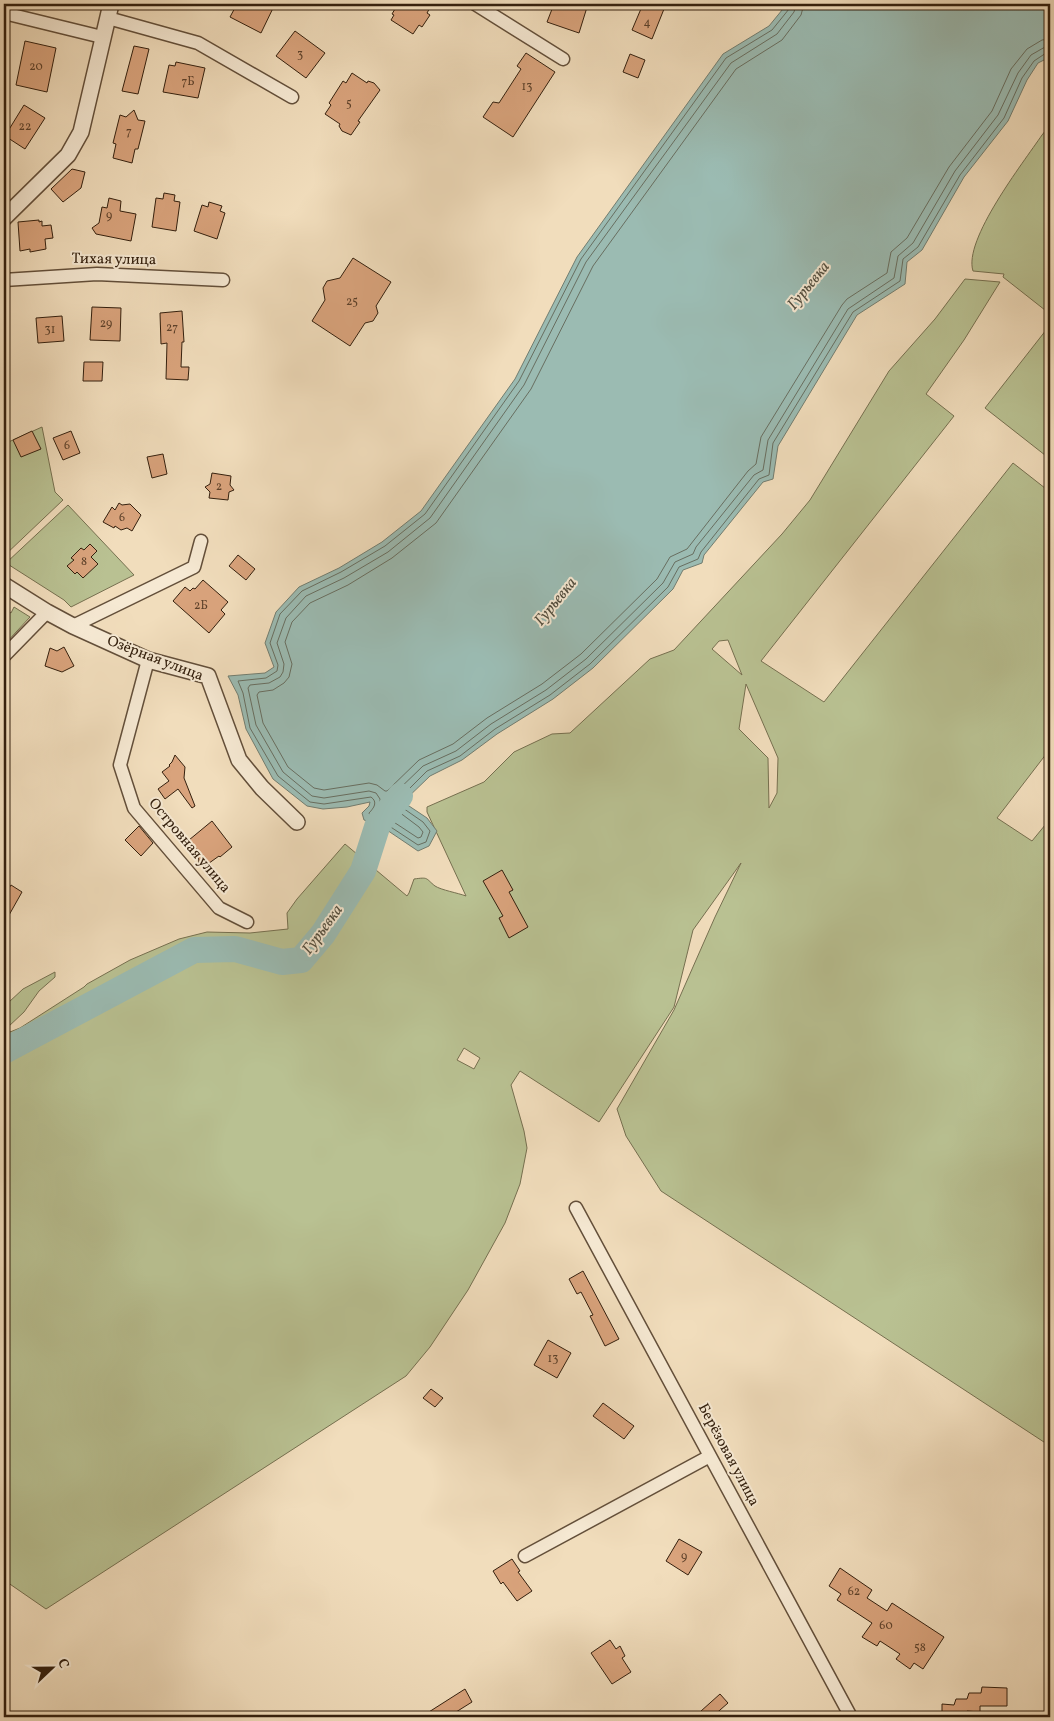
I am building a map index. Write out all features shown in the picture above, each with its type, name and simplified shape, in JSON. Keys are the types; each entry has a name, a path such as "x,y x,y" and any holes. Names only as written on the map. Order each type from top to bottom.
{"street":[{"path":"475,4 563,59"},
{"path":"4,218 68,155 81,132 109,11 198,43 292,97"},
{"path":"4,12 102,37"},
{"name":"Тихая улица","path":"4,280 97,274 223,280"},
{"path":"73,626 194,567 200,541"},
{"name":"Озёрная улица","path":"4,585 73,626 148,660 208,676 239,760 262,788 297,822"},
{"path":"4,656 47,612"},
{"name":"Островная улица","path":"148,660 120,765 134,808 219,908 247,922"},
{"name":"Берёзовая улица","path":"576,1208 851,1717"},
{"path":"524,1556 710,1456"}],"green space":[{"path":"1050,125 1050,314 1003,277 1004,274 973,271 972,257 985,222 1022,164"},
{"path":"965,279 1000,282 964,340 926,394 954,416 761,661 824,702 1013,463 1050,492 1050,749 997,818 1032,841 1050,819 1050,1446 661,1191 626,1136 617,1109 674,1010 741,863 693,930 674,1007 599,1122 520,1071 511,1085 527,1148 520,1184 505,1223 468,1290 430,1347 406,1376 46,1609 4,1580 4,1002 9,1002 23,989 55,972 55,977 39,991 24,1012 8,1027 10,1032 20,1028 87,984 130,960 179,939 207,932 250,933 288,929 287,913 345,844 407,896 414,879 422,878 435,886 466,896 427,812 427,807 484,782 514,752 552,734 570,733 650,659 674,650 782,534 810,500 889,371 935,319","holes":["728,640 742,675 712,649 719,641","746,684 778,758 777,793 769,808 768,758 739,729","464,1048 480,1058 474,1069 457,1060"]},
{"path":"1050,325 1050,459 985,408"},
{"path":"42,427 55,492 63,500 4,556 4,444"},
{"path":"68,505 134,575 71,607 64,600 6,563"},
{"path":"14,607 30,617 4,645 4,609 11,613"}],"water":[{"path":"787,4 1050,4 1050,57 1038,63 1027,80 1008,121 964,177 922,250 907,262 905,284 857,315 778,446 773,479 763,482 704,555 702,563 683,570 673,589 593,668 553,699 497,734 462,760 430,776 403,802 427,818 437,831 429,846 418,851 378,824 364,820 362,813 369,806 370,802 347,807 323,809 307,806 273,779 246,729 238,695 228,676 265,673 274,667 265,643 276,612 299,587 339,568 382,542 421,511 515,379 577,257 723,54 769,26"}],"building":[{"path":"237,4 275,4 261,33 230,17"},
{"path":"398,4 432,4 427,13 430,15 422,27 419,25 413,34 391,20"},
{"path":"554,4 588,4 579,33 547,22"},
{"path":"643,4 666,4 652,39 632,30"},
{"path":"295,31 325,53 306,78 276,56"},
{"path":"25,41 56,48 47,92 16,85"},
{"path":"134,46 149,49 138,94 122,91"},
{"path":"526,53 555,72 513,137 483,117 493,102 499,103 521,69 517,66"},
{"path":"630,54 645,60 638,78 623,72"},
{"path":"176,62 205,68 198,98 163,92 169,65 175,66"},
{"path":"352,73 367,83 368,81 374,83 380,90 358,121 360,122 351,135 342,131 339,126 340,124 325,114 331,105 329,103 343,81 346,83"},
{"path":"24,105 45,118 25,149 5,136"},
{"path":"134,110 138,120 145,121 138,149 135,149 132,163 113,158 116,144 113,143 120,115 126,117"},
{"path":"72,169 85,172 81,188 63,202 51,189"},
{"path":"164,193 175,195 174,201 180,202 176,231 152,227 156,198 163,199"},
{"path":"109,198 121,201 120,211 136,214 131,241 96,234 92,228 99,223 102,207 107,208"},
{"path":"209,202 222,206 220,211 225,213 217,239 194,231 202,205 208,207"},
{"path":"39,220 39,222 42,221 42,226 51,225 53,238 45,239 46,249 30,252 30,249 20,251 18,222"},
{"path":"353,258 391,282 376,306 378,313 373,321 365,323 350,346 312,321 325,300 323,288 327,281 340,278"},
{"path":"92,307 121,308 120,341 90,340"},
{"path":"182,311 184,342 182,342 181,367 189,367 188,380 166,379 167,343 161,344 160,313"},
{"path":"62,316 64,341 38,343 36,318"},
{"path":"84,362 103,362 102,381 83,381"},
{"path":"32,431 41,449 21,457 13,440"},
{"path":"71,431 80,453 63,460 53,438"},
{"path":"163,454 167,474 152,478 147,457"},
{"path":"212,473 231,476 230,485 234,490 229,492 228,500 209,498 210,492 205,487 210,484"},
{"path":"119,503 122,505 130,504 141,515 132,531 127,528 121,530 115,526 114,528 103,522 112,507 115,510"},
{"path":"90,544 97,551 91,557 98,564 83,578 77,572 75,574 67,566 74,560 71,558 81,548 84,550"},
{"path":"238,555 255,569 246,580 229,566"},
{"path":"203,580 228,602 221,610 225,614 209,633 173,601 185,587 190,591 193,588 195,589"},
{"path":"64,647 74,666 62,672 45,666 50,648 57,651"},
{"path":"175,755 185,767 184,778 195,806 192,808 178,789 165,799 158,789 169,781 162,772 170,766"},
{"path":"212,821 232,847 205,866 199,863 198,851 189,840"},
{"path":"139,826 153,843 141,856 125,840"},
{"path":"502,870 513,890 509,892 528,927 509,938 499,918 503,916 483,881"},
{"path":"11,885 22,892 4,924 4,896"},
{"path":"583,1271 619,1339 605,1346 590,1316 593,1315 581,1292 577,1294 569,1279"},
{"path":"548,1340 571,1353 557,1378 534,1365"},
{"path":"431,1389 443,1398 435,1407 423,1398"},
{"path":"603,1403 634,1426 624,1439 593,1416"},
{"path":"679,1539 702,1552 688,1575 666,1561"},
{"path":"512,1559 520,1571 518,1572 532,1591 517,1601 503,1582 501,1584 493,1571"},
{"path":"840,1568 872,1590 867,1598 887,1611 892,1603 944,1637 923,1669 914,1663 910,1669 896,1659 900,1654 880,1641 877,1646 862,1637 872,1623 837,1600 841,1594 829,1586"},
{"path":"610,1640 616,1649 620,1646 625,1656 622,1658 631,1672 612,1684 591,1653"},
{"path":"982,1687 1007,1688 1007,1706 980,1706 980,1712 967,1711 967,1717 942,1717 942,1704 954,1705 956,1699 967,1699 969,1693 981,1693"},
{"path":"465,1689 472,1702 448,1717 421,1717"},
{"path":"720,1694 728,1703 712,1717 706,1717 701,1711"}],"waterway":[{"name":"Гурьевка","path":"4,1051 194,950 235,949 282,962 301,960 323,934 363,871 378,824 400,796"}]}
